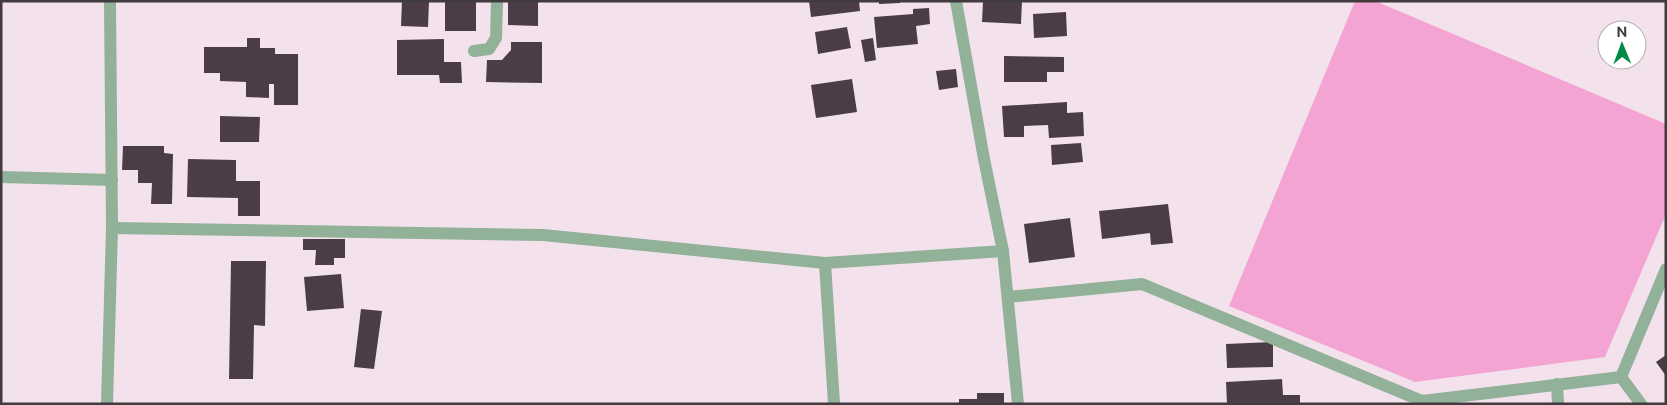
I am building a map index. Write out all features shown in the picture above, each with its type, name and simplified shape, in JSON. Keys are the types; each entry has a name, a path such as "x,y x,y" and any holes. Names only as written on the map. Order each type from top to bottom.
{"street":[{"path":"107,404 112,228 110,1"},
{"path":"474,51 489,49 496,38 497,1"},
{"path":"956,1 984,159 1003,251 1018,404"},
{"path":"1,177 112,180"},
{"path":"112,228 543,235 824,263 1003,251"},
{"path":"824,263 834,404"},
{"path":"1621,377 1666,269"},
{"path":"1008,297 1142,284 1422,402 1621,377"},
{"path":"1621,377 1640,404"},
{"path":"1557,384 1558,404"}],"shaded area":[{"path":"1355,1 1375,1 1666,124 1666,214 1605,357 1415,382 1229,306"}],"building":[{"path":"402,1 429,1 428,27 401,26"},
{"path":"445,1 476,1 476,31 445,31"},
{"path":"508,1 538,1 538,26 508,25"},
{"path":"809,1 859,1 860,11 811,17"},
{"path":"879,1 900,1 900,3 879,4"},
{"path":"983,1 1022,1 1021,24 982,22"},
{"path":"929,8 930,24 916,26 918,44 877,48 874,17 913,14 913,9"},
{"path":"1066,12 1067,36 1034,38 1033,14"},
{"path":"847,27 851,48 818,54 815,32"},
{"path":"247,38 260,38 260,48 275,48 275,54 298,54 298,105 274,105 274,84 269,84 269,98 246,97 246,82 220,81 220,73 204,73 204,47 247,47"},
{"path":"873,38 876,60 865,62 861,40"},
{"path":"444,39 444,62 461,62 462,83 440,83 439,75 397,75 397,40"},
{"path":"511,42 542,42 542,83 486,82 487,60 502,60 511,50"},
{"path":"1004,56 1064,57 1064,72 1047,72 1047,82 1004,82"},
{"path":"956,69 958,87 939,90 936,71"},
{"path":"852,79 857,112 816,118 811,85"},
{"path":"1067,102 1067,113 1083,112 1084,136 1049,138 1048,125 1024,126 1024,137 1004,137 1002,106"},
{"path":"220,116 260,117 259,142 220,142"},
{"path":"1081,143 1083,162 1052,165 1051,145"},
{"path":"123,146 164,146 164,153 173,154 172,204 151,204 152,183 138,183 138,170 122,170"},
{"path":"188,159 236,160 236,181 260,181 260,216 238,216 238,198 187,197"},
{"path":"1168,204 1173,243 1151,245 1150,233 1102,239 1099,211"},
{"path":"1070,218 1075,257 1029,263 1024,224"},
{"path":"303,239 345,239 345,258 334,258 334,265 315,265 316,250 303,250"},
{"path":"231,261 266,261 265,326 254,325 253,379 229,379"},
{"path":"341,274 344,308 307,311 304,277"},
{"path":"361,309 382,311 374,369 354,367"},
{"path":"1273,342 1273,367 1227,368 1226,344"},
{"path":"1666,355 1666,376 1656,362"},
{"path":"1282,379 1283,395 1300,395 1300,404 1227,404 1226,382"},
{"path":"977,393 1004,393 1004,404 959,404 959,399 977,399"}]}
